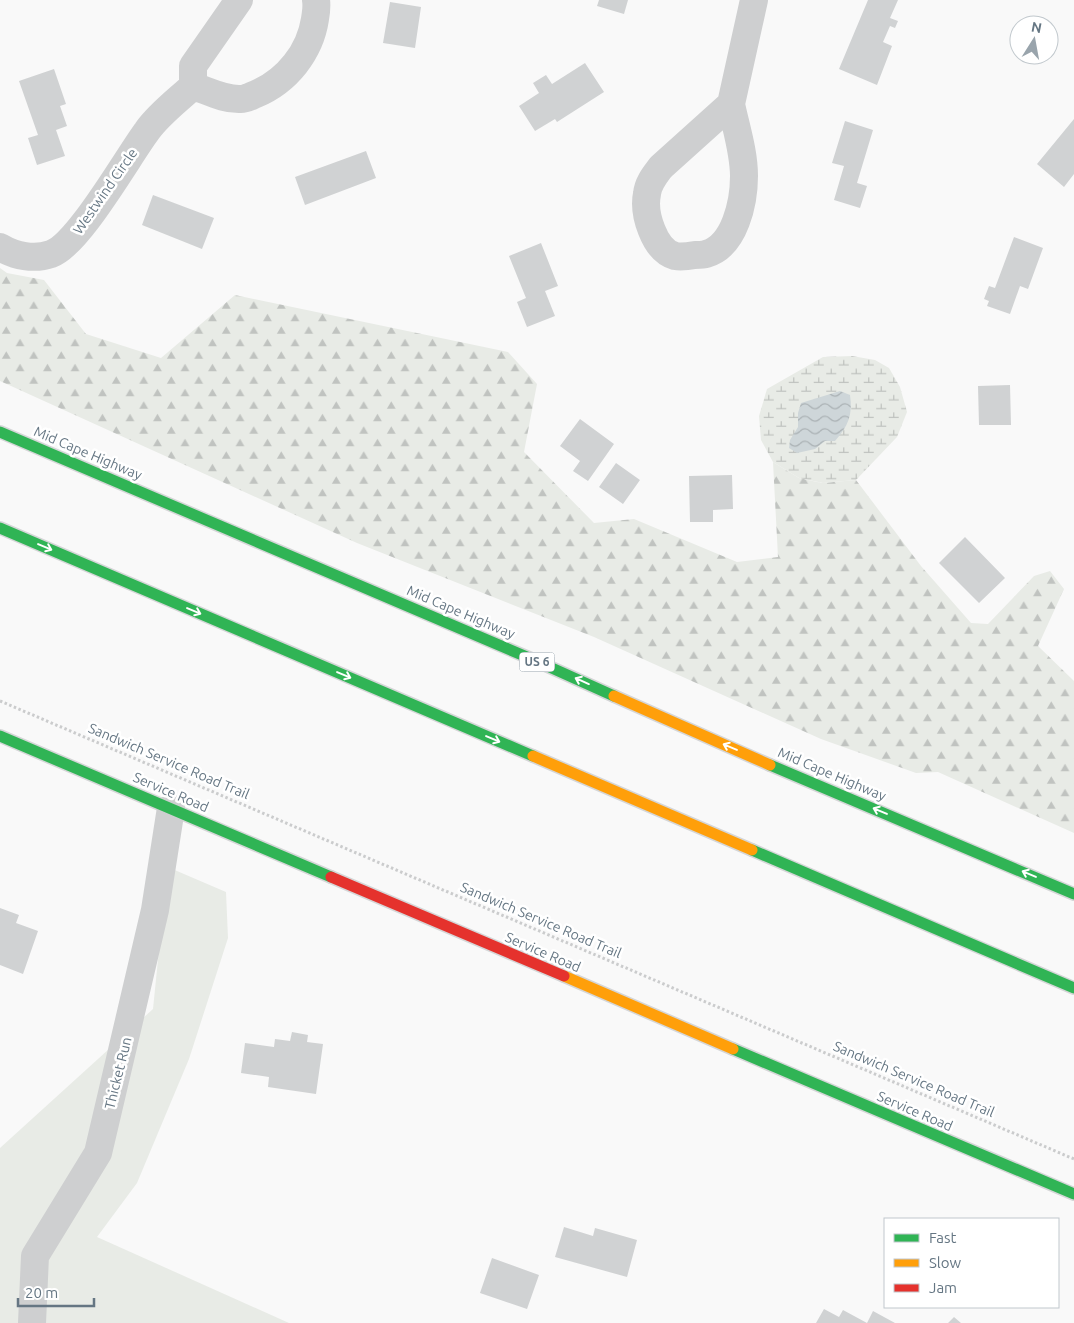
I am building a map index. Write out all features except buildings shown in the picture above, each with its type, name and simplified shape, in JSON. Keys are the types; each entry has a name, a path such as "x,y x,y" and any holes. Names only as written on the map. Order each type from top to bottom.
{"main road":[{"name":"Mid Cape Highway","path":"0,432 534,660 698,734 1074,894"},
{"path":"0,528 1074,988"},
{"name":"Service Road","path":"0,736 1074,1194"}],"street":[{"path":"239,0 193,66 193,86 223,96 242,99 260,92 277,82 299,60 308,45 314,27 316,0"},
{"path":"731,104 661,167 649,186 646,210 650,227 664,249 676,256 706,254 719,247 730,236 736,222 744,177 743,160 731,104 754,0"},
{"name":"Westwind Circle","path":"0,247 8,252 32,258 52,254 68,244 148,130 193,86"},
{"name":"Thicket Run","path":"32,1323 35,1256 98,1153 155,910 171,808"}],"path":[{"name":"Sandwich Service Road Trail","path":"0,702 1074,1159"}],"green space":[{"path":"0,268 7,273 44,280 86,334 161,358 235,295 508,352 537,384 524,452 594,523 634,519 737,562 778,557 773,462 799,478 822,483 856,480 921,566 971,623 988,624 1034,576 1050,571 1064,589 1038,646 1074,681 1074,833 938,772 916,773 821,739 594,637 357,543 0,381"},
{"path":"852,356 875,360 889,368 900,387 907,412 897,437 856,480 823,483 799,478 773,462 761,440 759,416 767,389 823,357"},
{"path":"156,862 226,892 228,938 189,1059 137,1183 97,1237 289,1323 0,1323 0,1148 153,1009 161,930"}],"water":[{"path":"840,391 850,395 851,409 846,425 835,441 825,441 815,449 797,453 789,448 790,440 798,427 798,413 801,403"}],"traffic: fast":[{"path":"0,432 614,696"},
{"path":"0,528 533,756"},
{"path":"0,736 331,877"},
{"path":"770,765 1074,894"},
{"path":"752,850 1074,988"},
{"path":"733,1049 1074,1194"}],"traffic: slow":[{"path":"614,696 770,765"},
{"path":"533,756 752,850"},
{"path":"564,976 733,1049"}],"traffic: jam":[{"path":"331,877 564,976"}]}
